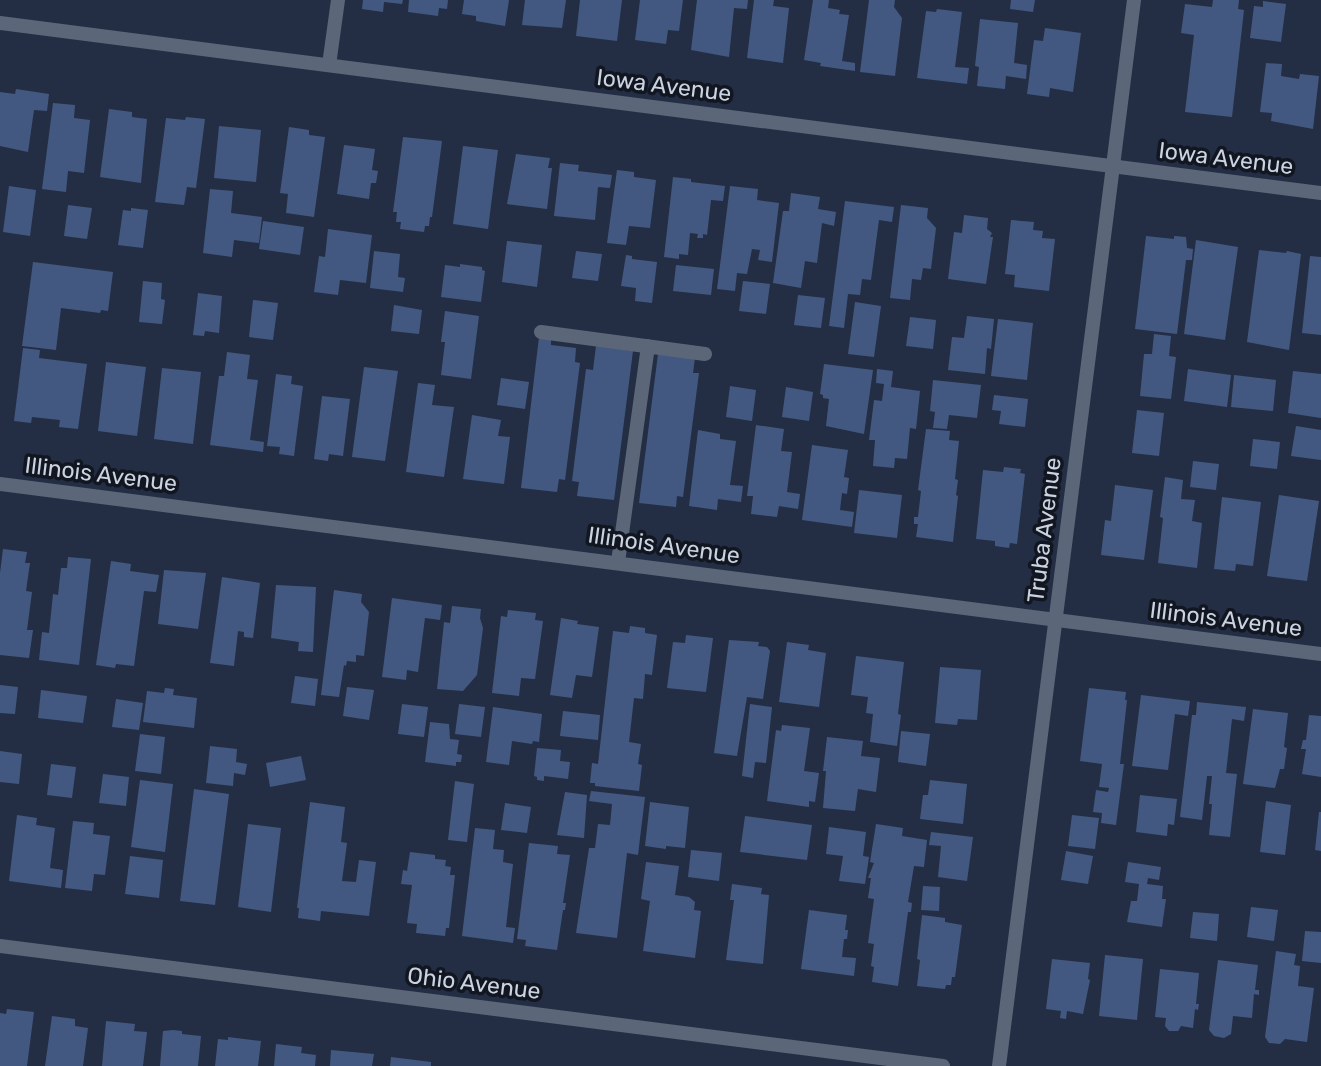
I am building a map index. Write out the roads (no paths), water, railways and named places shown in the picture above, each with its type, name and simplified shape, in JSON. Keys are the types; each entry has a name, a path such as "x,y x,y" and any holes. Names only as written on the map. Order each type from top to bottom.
{"street":[{"path":"329,65 338,0"},
{"name":"Truba Avenue","path":"999,1066 1134,0"},
{"name":"Iowa Avenue","path":"0,23 1321,193"},
{"path":"541,332 705,354"},
{"path":"618,562 648,346"},
{"name":"Illinois Avenue","path":"0,484 1321,654"},
{"name":"Ohio Avenue","path":"0,946 943,1066"}]}
